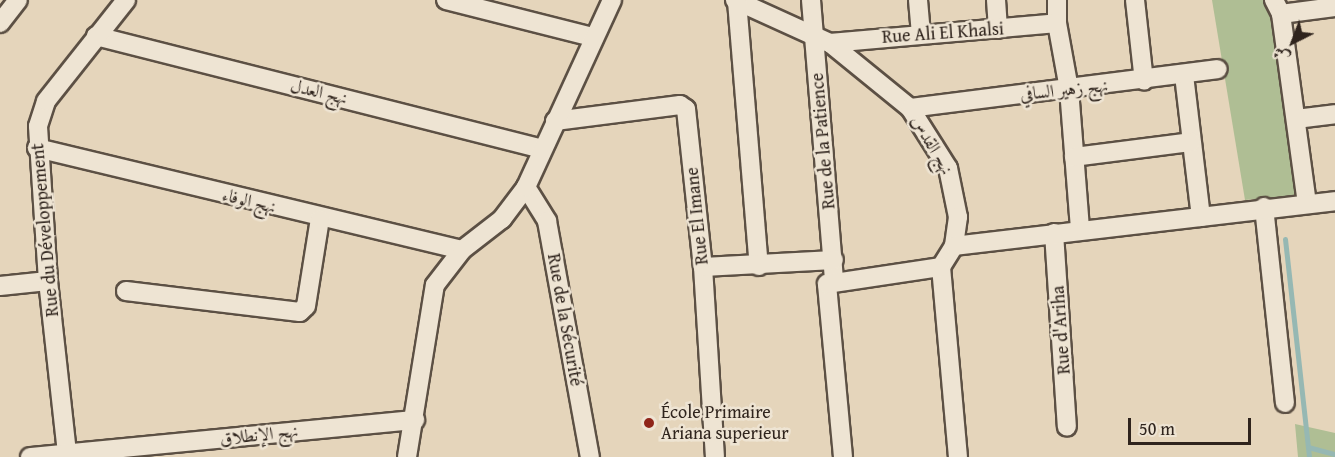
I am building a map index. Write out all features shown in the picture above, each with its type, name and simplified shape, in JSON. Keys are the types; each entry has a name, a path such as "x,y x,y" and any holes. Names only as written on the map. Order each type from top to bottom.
{"street":[{"path":"0,23 18,0"},
{"name":"Rue du Développement","path":"67,453 48,281 37,148 38,126 46,101 126,0"},
{"path":"446,0 592,37"},
{"path":"407,457 415,420 433,291 462,250 494,227 526,188 541,148 592,37 612,0"},
{"path":"736,0 759,266"},
{"name":"نهج القدس","path":"736,0 813,33 830,43 910,108 930,134 954,185 958,217 954,246 941,267"},
{"name":"Rue de la Patience","path":"811,0 834,260 834,282 825,288 843,457"},
{"path":"918,0 921,32"},
{"path":"996,0 998,29"},
{"path":"1057,0 1057,23 1069,89 1080,230"},
{"path":"1135,0 1144,81"},
{"path":"1307,203 1278,7 1335,7"},
{"name":"Rue Ali El Khalsi","path":"830,43 921,32 998,29 1057,23"},
{"name":"نهج العدل","path":"96,36 541,148"},
{"name":"نهج زهير السافي","path":"910,108 1144,81 1218,69"},
{"path":"1184,75 1201,216"},
{"name":"Rue El Imane","path":"555,121 680,105 685,107 703,267 715,457"},
{"path":"1296,119 1335,114"},
{"path":"1074,157 1191,142"},
{"name":"نهج الوفاء","path":"37,148 320,219 462,250"},
{"name":"Rue de la Sécurité","path":"526,188 547,221 590,457"},
{"path":"954,246 1264,207 1335,201"},
{"path":"1264,207 1286,404"},
{"path":"126,291 300,312 306,306 320,219"},
{"name":"Rue d'Ariha","path":"1054,233 1067,427"},
{"path":"703,267 759,266 834,260"},
{"path":"834,282 941,267 958,457"},
{"path":"0,286 48,281"},
{"name":"نهج الإنطلاق","path":"30,457 67,453 169,451 415,420"}],"green space":[{"path":"1212,0 1263,0 1276,30 1298,195 1245,200"},
{"path":"1295,424 1335,433 1335,457 1298,457"}],"waterway":[{"path":"1285,239 1309,457"},
{"path":"1308,447 1335,454"}],"place":[{"name":"École Primaire Ariana superieur","path":"649,423"}]}
